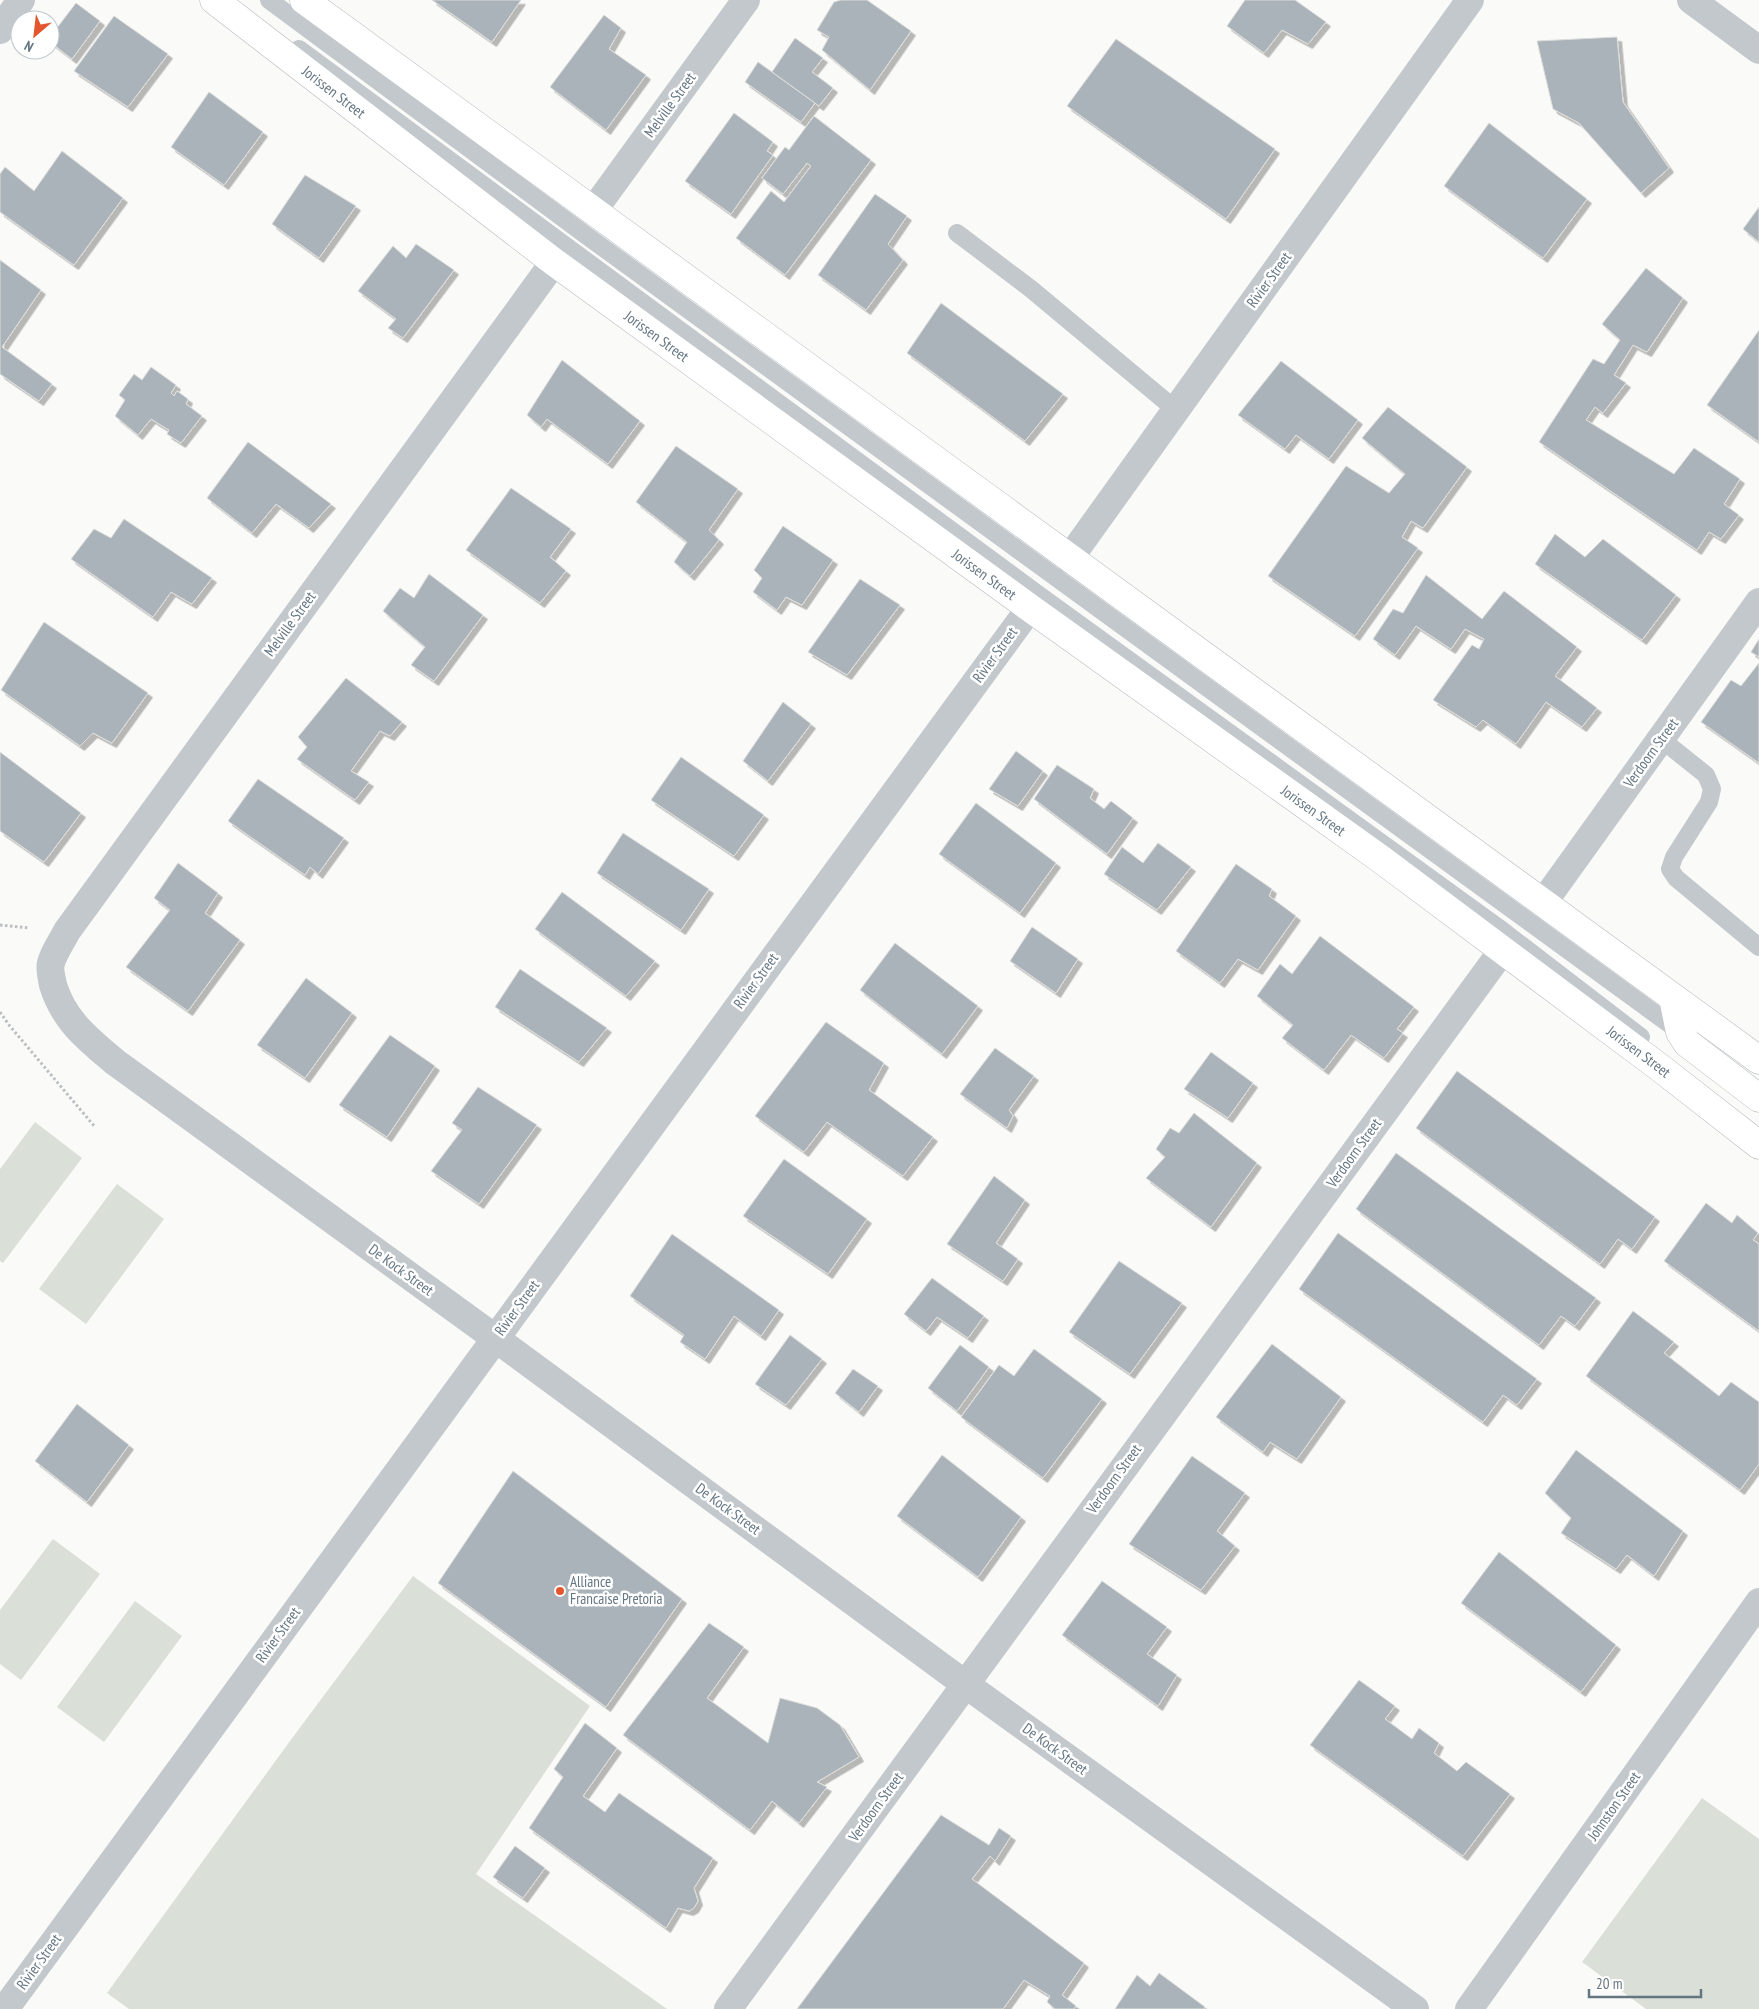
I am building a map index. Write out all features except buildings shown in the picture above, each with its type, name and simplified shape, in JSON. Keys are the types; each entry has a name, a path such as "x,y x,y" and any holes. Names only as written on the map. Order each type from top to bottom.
{"main road":[{"name":"Jorissen Street","path":"214,0 554,262 1030,608 1382,860 1659,1067 1759,1145"},
{"path":"304,0 1759,1060"},
{"path":"1673,998 1680,1032 1692,1048 1759,1098"}],"street":[{"path":"0,30 21,0"},
{"name":"Melville Street","path":"593,211 746,0"},
{"name":"Rivier Street","path":"1069,559 1470,0"},
{"path":"1691,0 1759,50"},
{"name":"Melville Street","path":"56,994 52,981 51,963 66,931 554,262"},
{"name":"Verdoorn Street","path":"1543,904 1759,602"},
{"name":"Rivier Street","path":"5,2009 1030,608"},
{"name":"Verdoorn Street","path":"728,2009 1502,951"},
{"name":"De Kock Street","path":"56,994 68,1018 88,1040 115,1062 495,1338 965,1684 1415,2009"},
{"name":"Johnston Street","path":"1469,2009 1759,1602"}],"lane":[{"name":"Jorissen Street","path":"233,0 1047,601 1499,928 1759,1130"},
{"path":"269,0 603,248 1759,1088"},
{"path":"957,233 1031,290 1176,410"},
{"path":"1661,739 1706,775 1712,789 1709,802 1674,857 1670,869 1676,878 1759,947"}],"path":[{"path":"0,1012 8,1025 95,1127"}],"shaded area":[{"path":"35,1122 82,1158 3,1263 0,1261 0,1169"},
{"path":"117,1184 164,1219 86,1324 39,1289"},
{"path":"53,1539 100,1574 21,1680 0,1664 0,1610"},
{"path":"413,1576 590,1706 476,1874 667,2009 129,2009 107,1993 290,1741"},
{"path":"135,1601 182,1636 104,1742 57,1707"},
{"path":"1702,1798 1759,1839 1759,2009 1646,2009 1582,1962"}],"place":[{"name":"Alliance Francaise Pretoria","path":"560,1591"}]}
